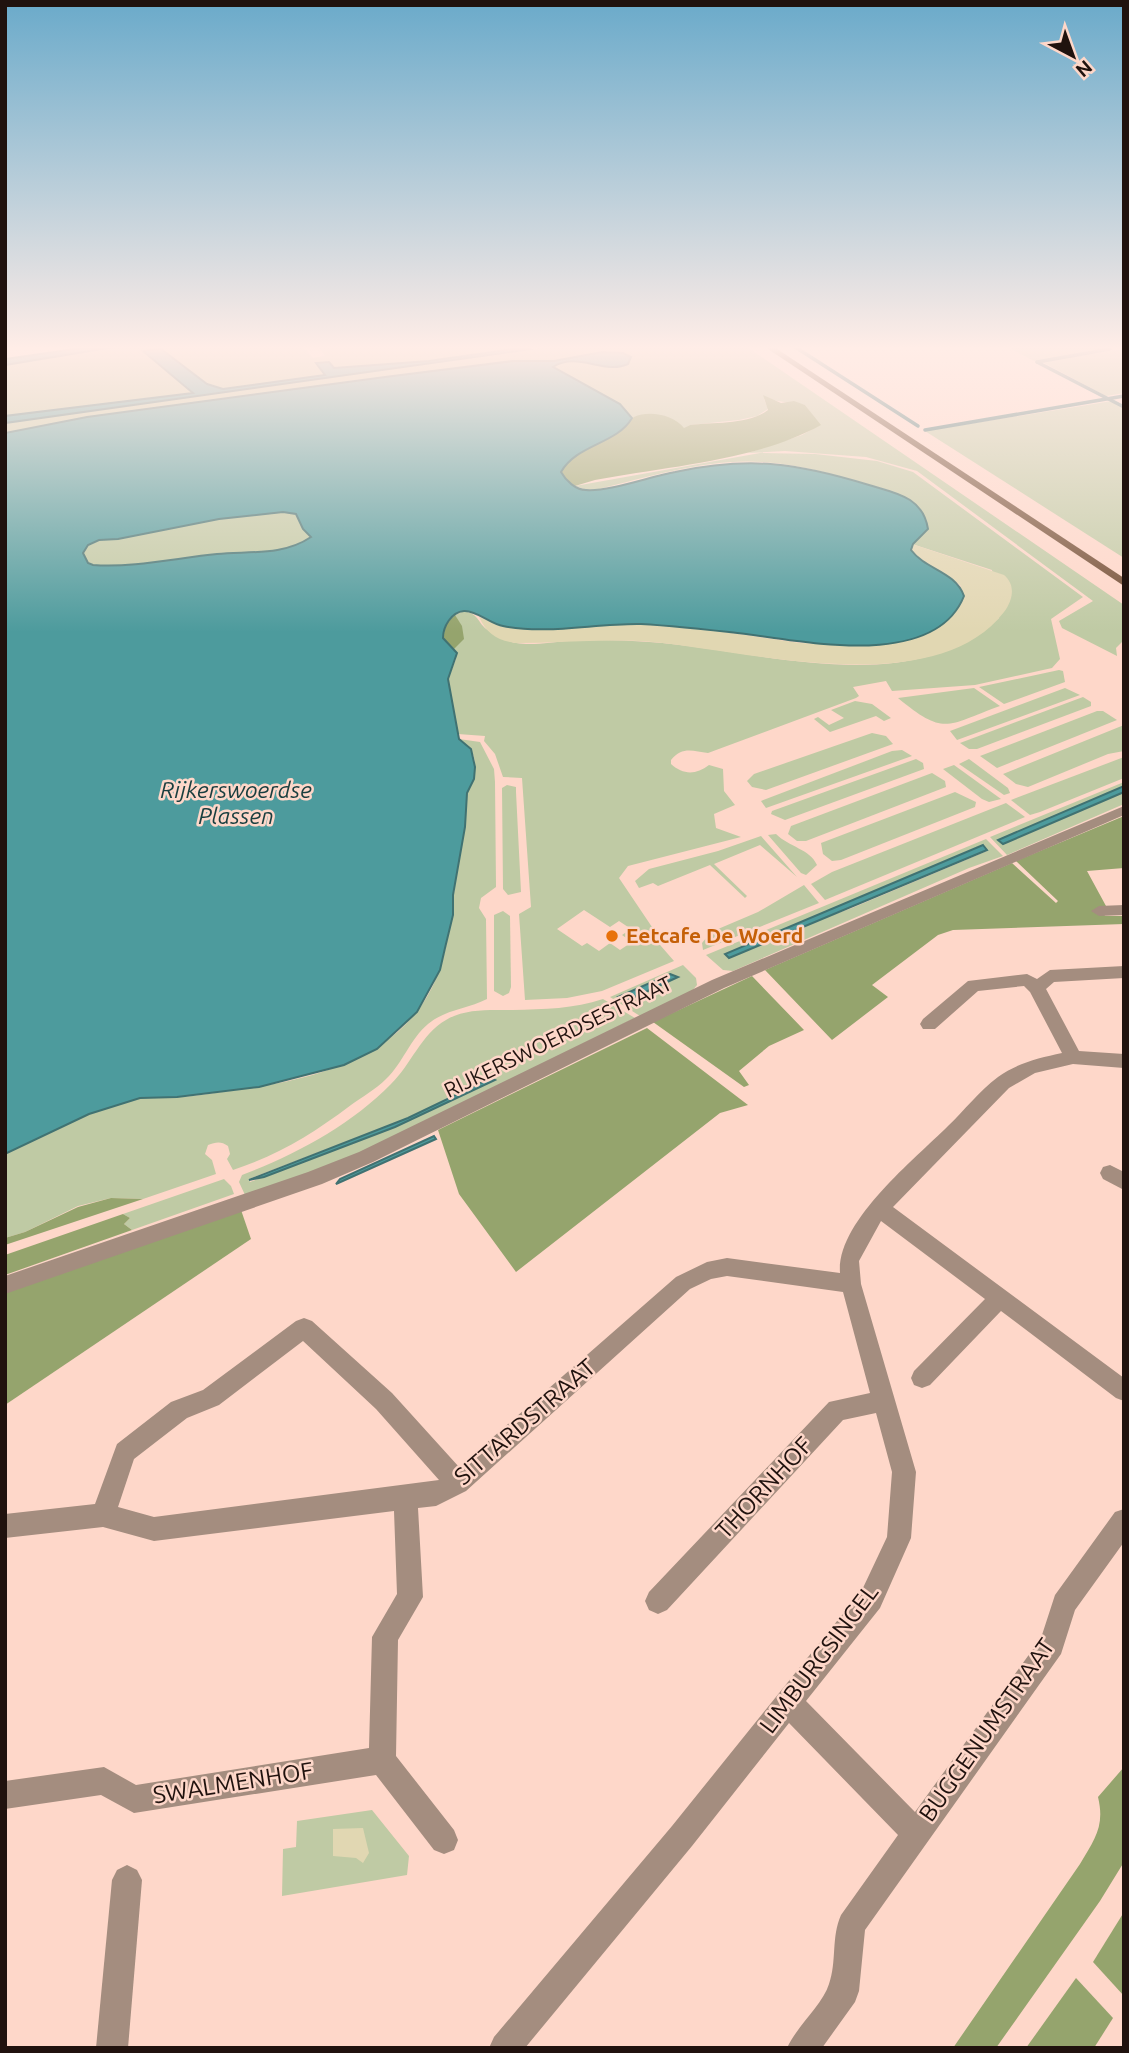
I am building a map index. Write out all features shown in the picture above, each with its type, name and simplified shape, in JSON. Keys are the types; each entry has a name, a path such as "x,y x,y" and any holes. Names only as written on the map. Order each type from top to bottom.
{"main road":[{"path":"910,441 1124,583"}],"street":[{"name":"RIJKERSWOERDSESTRAAT","path":"5,1285 315,1178 366,1157 718,984 1124,810"},
{"path":"1099,911 1124,910"},
{"path":"1037,988 1050,975 1124,972"},
{"path":"929,1024 974,985 1027,980 1037,988 1073,1057"},
{"name":"LIMBURGSINGEL","path":"505,2048 682,1836 871,1599 900,1538 904,1472 851,1284 849,1261 859,1238 879,1208 1003,1083 1030,1067 1073,1057 1124,1061"},
{"path":"879,1208 1124,1391"},
{"name":"SITTARDSTRAAT","path":"5,1527 103,1515 154,1529 406,1499 436,1493 458,1483 683,1283 707,1271 727,1267 851,1284"},
{"path":"922,1378 999,1299"},
{"path":"103,1515 125,1452 179,1410 211,1398 304,1328 384,1402 458,1483"},
{"name":"THORNHOF","path":"658,1601 837,1410 883,1401"},
{"path":"406,1499 410,1597 385,1637 382,1760 444,1840"},
{"name":"BUGGENUMSTRAAT","path":"803,2048 844,1991 851,1925 1052,1645 1064,1604 1124,1521"},
{"name":"BUGGENUMSTRAAT","path":"787,1701 916,1833"},
{"name":"SWALMENHOF","path":"5,1795 104,1781 134,1799 382,1760"},
{"path":"112,2048 127,1880"}],"green space":[{"path":"601,441 786,441 740,455 595,480 575,486 565,479 561,472 566,464"},
{"path":"785,441 884,441 1124,605 1124,640 1116,648 1117,656 1062,628 1059,621 1093,601 917,471 866,457 785,451 748,453"},
{"path":"940,441 1124,441 1124,558"},
{"path":"760,453 815,454 877,461 913,472 1083,597 1051,619 1060,659 1052,668 975,685 892,691 886,681 853,687 859,696 856,698 708,753 688,750 679,753 671,760 671,764 685,772 699,771 709,765 723,769 724,791 735,805 714,814 716,828 741,837 628,866 619,878 652,927 654,938 674,961 602,991 567,998 525,1000 519,914 531,907 522,778 503,777 495,754 484,741 485,736 458,734 448,679 456,659 451,645 451,617 468,612 494,634 522,644 589,640 649,642 831,664 877,664 922,658 963,643 999,618 992,570 912,544 919,539 888,490 811,469 743,461 680,469 599,489 587,490 575,486","holes":["584,910 610,927 619,921 631,929 622,935 632,942 620,950 610,943 599,951 587,943 582,946 557,929"]},
{"path":"283,512 296,514 303,529 311,537 277,550 124,565 93,565 88,563 83,553 88,545 99,540 118,539 219,519"},
{"path":"455,615 462,626 464,639 454,649 443,638 446,624"},
{"path":"1063,671 1065,682 1004,704 979,687"},
{"path":"974,688 1000,706 947,724 926,718 898,698"},
{"path":"1065,688 1080,695 957,740 950,731"},
{"path":"1083,697 1091,702 1091,706 977,749 969,749 960,743"},
{"path":"855,701 872,704 891,718 884,721 876,716 830,732 814,719 818,717 829,725 844,718 831,710"},
{"path":"1103,711 1117,720 997,768 980,756"},
{"path":"1124,725 1124,751 1108,754 1028,787 1016,784 1003,774"},
{"path":"872,733 886,736 893,744 766,790 752,787 747,781 754,774"},
{"path":"459,739 480,742 494,769 496,887 481,898 479,908 486,919 487,999 442,1015 428,1024 382,1083 295,1143 233,1170 227,1159 230,1154 228,1146 221,1143 211,1144 205,1154 212,1160 216,1174 143,1199 111,1198 78,1206 25,1232 5,1238 5,1154 70,1122 121,1103 142,1098 193,1096 255,1087 321,1072 352,1061 380,1045 405,1025 425,1000 440,968 446,945 467,795 475,766 470,749"},
{"path":"902,750 912,756 766,808 761,801 892,751"},
{"path":"1124,757 1124,778 1040,812 1030,815 1011,800"},
{"path":"916,759 923,763 924,769 785,820 771,814 772,811"},
{"path":"969,759 1008,788 1010,793 1004,795 959,764"},
{"path":"954,765 1001,799 989,802 982,799 943,769"},
{"path":"932,773 945,781 946,787 806,841 797,841 788,834 791,826"},
{"path":"1124,782 1124,786 1004,844 1124,792 1124,804 1007,855 990,837"},
{"path":"507,785 516,787 521,892 508,895 503,889 502,788"},
{"path":"955,792 976,802 975,807 841,860 832,861 823,854 821,843"},
{"path":"1006,803 1025,817 825,900 811,884 832,872"},
{"path":"1124,816 1124,868 1087,871 1106,906 1100,907 1105,916 1122,916 1124,924 953,930 938,935 872,985 888,997 832,1040 765,970 1012,863 1056,903 1058,901 1016,861"},
{"path":"776,834 809,855 817,865 806,875 801,873 768,835"},
{"path":"761,836 797,877 760,845 714,864 747,896 745,898 710,865 658,886 653,883 639,888 635,881 649,869 718,851"},
{"path":"986,839 1003,856 969,868 733,971 723,970 706,955","holes":["982,845 987,851 852,908 725,954"]},
{"path":"804,885 819,903 703,950 702,943 711,932 758,912"},
{"path":"503,911 510,916 511,987 509,993 503,996 494,991 494,915"},
{"path":"683,965 696,978 697,985 692,991 640,1016 610,997"},
{"path":"752,976 804,1030 769,1046 739,1071 749,1085 744,1087 653,1022"},
{"path":"603,999 635,1018 356,1156 245,1195 239,1182 242,1175 302,1148 358,1113 391,1084 430,1033 453,1016 479,1010 547,1009","holes":["491,1078 494,1080 395,1127 250,1182 249,1179 408,1118"]},
{"path":"647,1028 748,1105 720,1113 516,1272 459,1194 438,1130"},
{"path":"224,1179 234,1194 132,1230 124,1224 130,1218 123,1214"},
{"path":"111,1198 143,1199 5,1245 5,1238 25,1232 78,1207"},
{"path":"241,1210 251,1239 5,1405 5,1293"},
{"path":"123,1214 130,1218 124,1224 132,1230 5,1275 5,1255"},
{"path":"1124,1767 1124,1862 1100,1901 996,2048 953,2048 1080,1864 1099,1824 1098,1797"},
{"path":"372,1810 409,1856 407,1875 282,1896 283,1849 296,1847 297,1821"},
{"path":"1124,1912 1124,1996 1093,1962"},
{"path":"1076,1978 1113,2018 1094,2048 1026,2048"}],"sand":[{"path":"912,544 1004,575 1010,583 1012,593 1004,612 973,639 933,656 888,663 838,664 653,642 515,643 493,635 479,617 504,627 637,624 696,628 800,643 876,646 933,631 961,586 916,556 911,550"},
{"path":"363,1828 369,1853 363,1863 356,1858 333,1856 333,1829"}],"water":[{"name":"Rijkerswoerdse Plassen","path":"5,441 602,441 577,455 561,472 575,487 582,490 606,489 702,467 773,464 819,471 898,494 914,503 920,510 928,529 913,544 911,550 917,557 954,581 964,596 949,619 926,634 898,642 834,645 641,624 554,629 520,628 498,625 469,611 455,614 444,629 443,638 457,653 448,679 459,739 471,749 475,767 474,779 467,793 465,827 453,895 453,915 440,970 417,1012 377,1049 344,1065 259,1087 177,1097 140,1098 89,1114 5,1154","holes":["283,512 296,514 303,529 311,537 277,550 108,566 88,563 83,553 88,545 99,540 118,539 219,519"]},
{"path":"1124,786 1124,792 1003,844 998,840"},
{"path":"983,845 987,850 729,958 725,954"},
{"path":"670,974 678,977 624,1002 618,997"},
{"path":"491,1078 495,1080 395,1127 264,1177 249,1180 408,1118"},
{"path":"434,1136 436,1139 336,1184 340,1179"}],"place":[{"name":"Eetcafe De Woerd","path":"612,936"}]}
